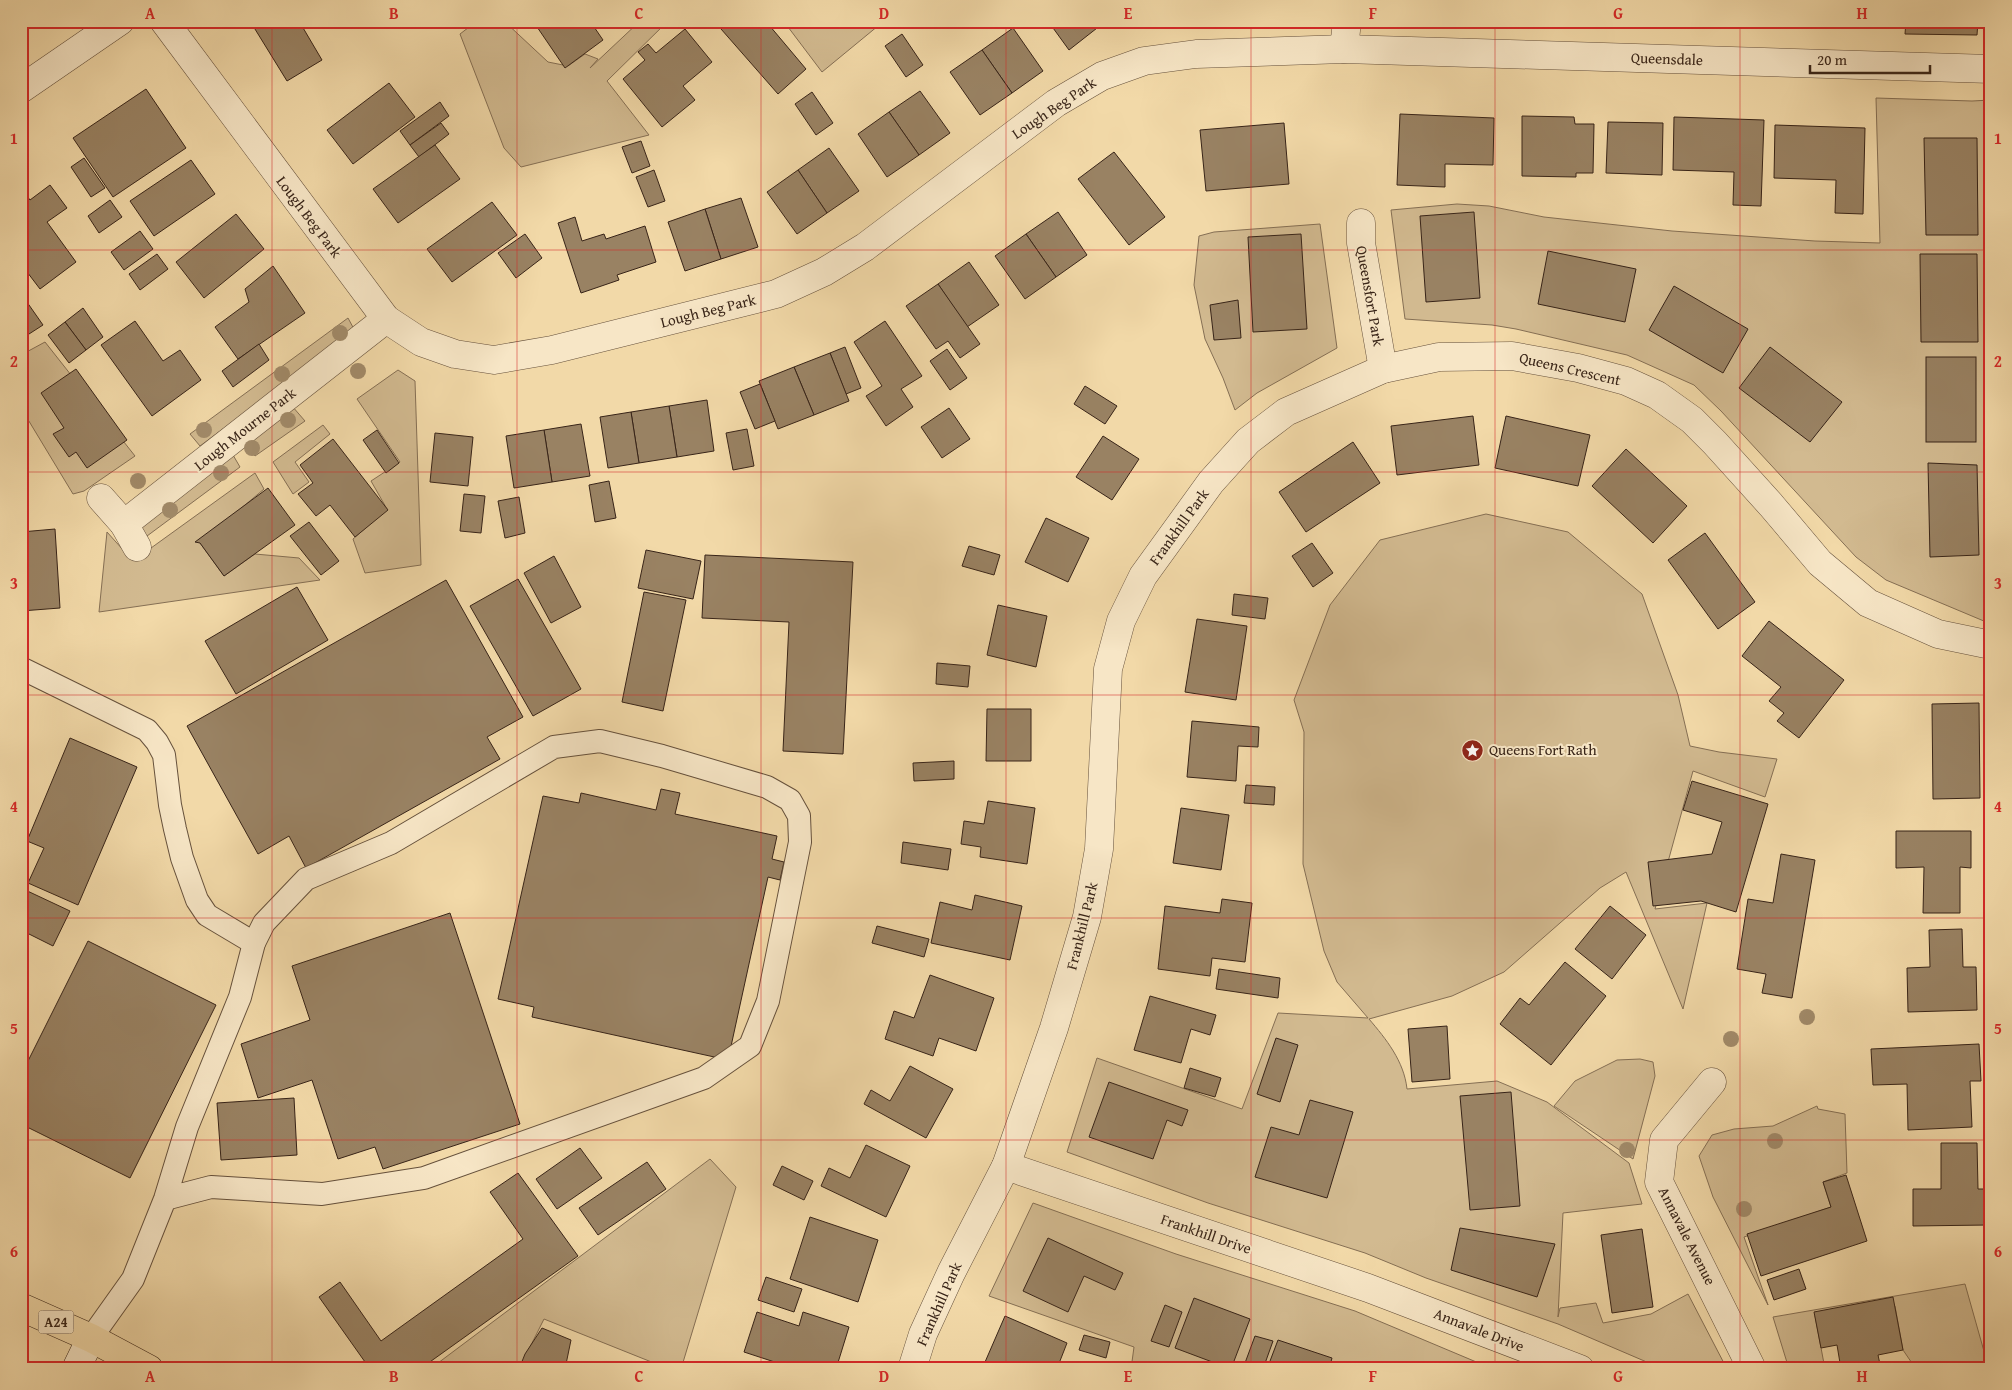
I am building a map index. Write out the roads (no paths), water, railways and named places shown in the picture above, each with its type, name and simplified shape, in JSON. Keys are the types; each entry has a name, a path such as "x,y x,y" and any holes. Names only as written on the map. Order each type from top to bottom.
{"highway":[{"name":"A24","path":"21,1307 91,1338 149,1369"}],"street":[{"path":"21,89 120,21"},
{"name":"Lough Beg Park","path":"164,21 386,319 422,342 455,354 494,360 552,350 776,294 824,272 865,247 1056,103 1102,76 1144,61 1196,54 1344,49"},
{"path":"1344,49 1347,21"},
{"name":"Queensdale","path":"1344,49 1991,69"},
{"name":"Queensfort Park","path":"1361,223 1360,243 1383,368"},
{"name":"Lough Mourne Park","path":"101,498 131,535 386,319"},
{"name":"Queens Crescent","path":"1212,482 1248,441 1286,412 1383,368 1439,357 1512,356 1578,368 1626,381 1657,395 1692,420 1820,563 1868,603 1938,634 1991,646"},
{"name":"Frankhill Park","path":"912,1369 923,1334 935,1308 1006,1166 1054,1028 1087,917 1099,849 1108,668 1121,620 1143,576 1212,482"},
{"name":"Annavale Avenue","path":"1712,1082 1664,1140 1659,1182 1752,1369"},
{"name":"Frankhill Drive","path":"1006,1166 1406,1303"},
{"name":"Annavale Drive","path":"1406,1303 1580,1369"},
{"path":"76,1369 91,1338"}],"lane":[{"path":"21,668 147,730 157,742 164,755 170,805 182,858 197,900 207,915 254,943"},
{"path":"91,1338 133,1279 166,1199 187,1127 240,997 254,943 264,923 306,879 391,843 554,747 600,741 662,756 767,787 790,800 799,816 800,842 768,1001 750,1046 704,1078 424,1178 322,1194 211,1187 166,1199"}],"place":[{"name":"Queens Fort Rath","path":"1473,750"}]}
